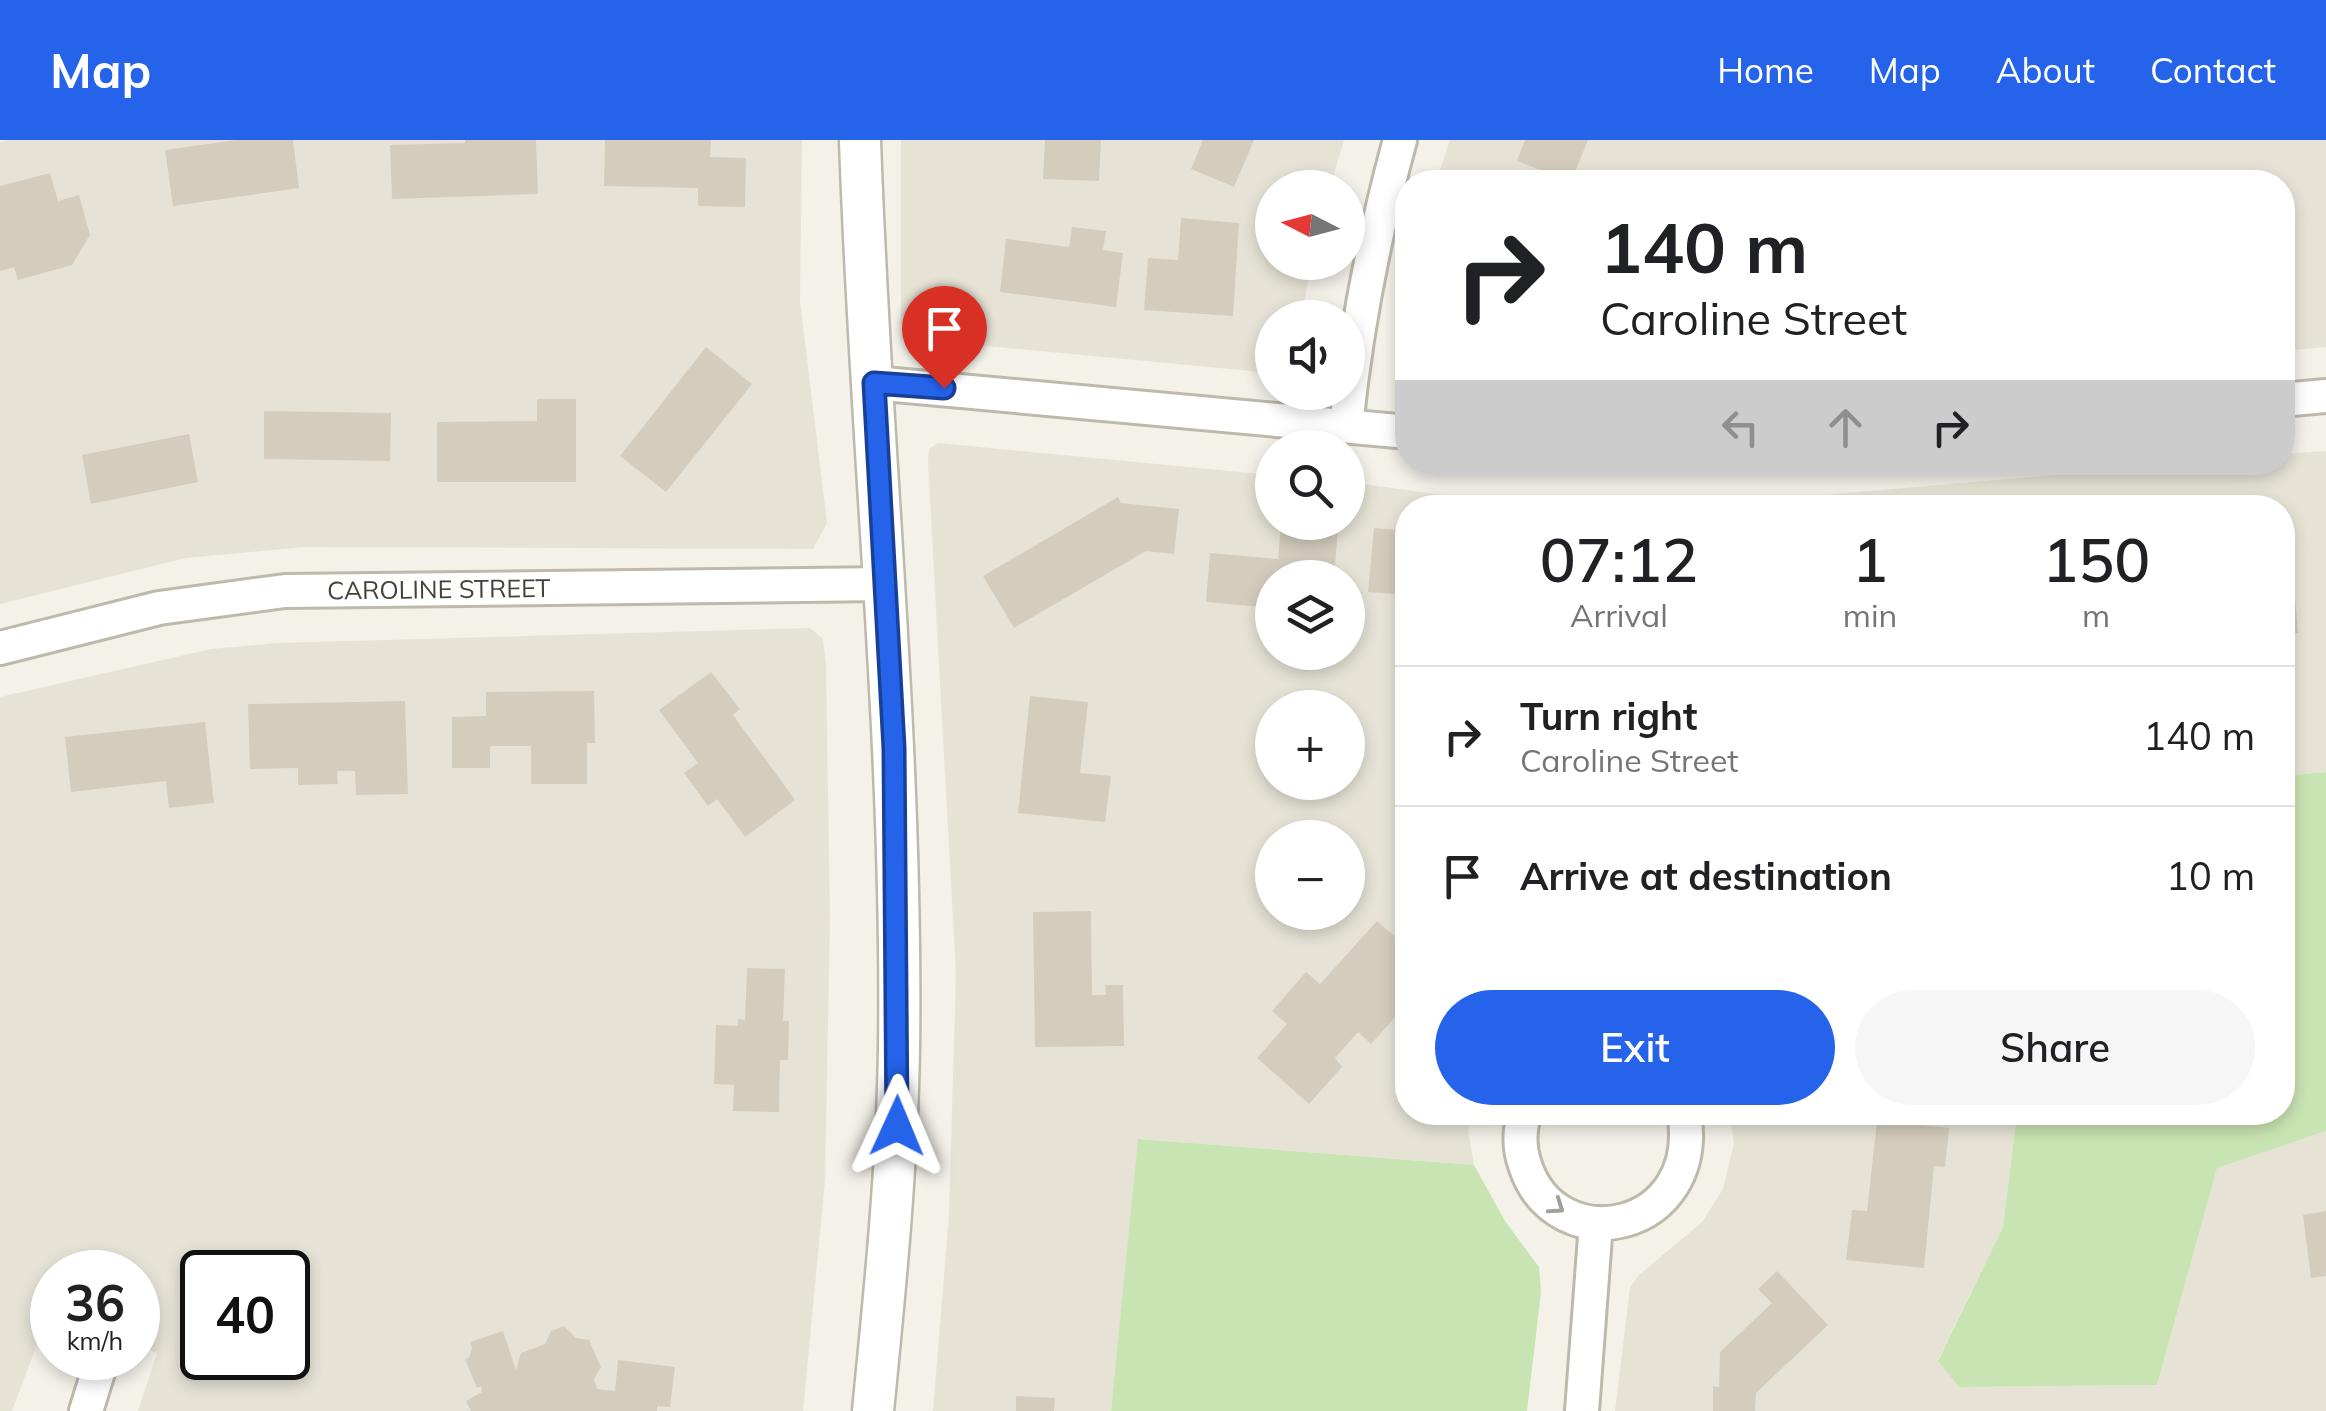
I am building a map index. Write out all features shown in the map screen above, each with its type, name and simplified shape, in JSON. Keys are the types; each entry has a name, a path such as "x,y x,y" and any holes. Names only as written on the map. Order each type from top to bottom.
{"street":[{"path":"860,140 864,267 894,748 898,1110 873,1411"},
{"path":"1346,426 1362,297 1400,140"},
{"path":"874,383 1395,431"},
{"path":"2295,399 2326,396"},
{"name":"CAROLINE STREET","path":"0,648 159,608 286,592 886,584"},
{"path":"1523,1125 1520,1151 1529,1178 1546,1200 1569,1216 1596,1223 1624,1221 1649,1210 1670,1192 1683,1168 1688,1141 1686,1125"},
{"path":"1582,1411 1596,1223"},
{"path":"86,1411 96,1380"}],"shaded area":[{"path":"802,140 800,301 827,523 813,549 305,547 186,558 0,604 0,142"},
{"path":"901,140 1344,140 1335,170 1255,170 1255,280 1308,280 1305,300 1255,300 1255,371 912,339 901,324"},
{"path":"1450,140 2326,140 2326,347 2295,350 2295,170 1440,170"},
{"path":"938,443 1255,473 1255,540 1365,540 1365,484 1443,495 1395,495 1395,1125 1469,1125 1474,1165 1139,1139 1111,1411 933,1411 949,1215 956,975 929,449"},
{"path":"2326,451 2326,772 2295,775 2295,495 1824,495 2054,475 2295,475 2295,453"},
{"path":"810,628 823,639 830,919 825,1180 803,1411 138,1411 148,1380 160,1380 160,1250 30,1250 30,1363 12,1411 0,1411 0,697 211,649 277,643"},
{"path":"1731,1125 2016,1125 2003,1227 1938,1360 1960,1387 2157,1385 2217,1167 2326,1131 2326,1411 1615,1411 1630,1288 1638,1276 1702,1222 1723,1189 1734,1143"}],"green space":[{"path":"2326,772 2326,1131 2217,1168 2157,1385 1959,1387 1938,1361 2003,1227 2016,1125 2295,1125 2295,775"},
{"path":"1138,1139 1474,1165 1505,1221 1539,1267 1541,1292 1527,1411 1111,1411"}],"building":[{"path":"236,140 293,140 299,188 173,206 165,150"},
{"path":"536,140 538,194 392,199 390,145"},
{"path":"605,140 711,140 710,157 746,158 745,207 698,206 698,188 604,186"},
{"path":"1045,140 1101,140 1099,181 1043,179"},
{"path":"1203,140 1254,140 1234,187 1191,169"},
{"path":"1525,140 1588,140 1576,170 1540,170 1517,161"},
{"path":"50,173 58,201 79,195 90,235 72,265 18,280 14,267 0,271 0,186"},
{"path":"1181,218 1239,223 1233,316 1144,310 1148,258 1178,260"},
{"path":"1072,227 1106,231 1103,250 1123,253 1116,307 1000,292 1006,239 1069,247"},
{"path":"706,347 752,384 666,492 620,456"},
{"path":"537,399 576,399 576,482 437,482 437,422 537,421"},
{"path":"264,411 391,413 390,461 264,459"},
{"path":"189,434 198,482 91,504 82,455"},
{"path":"1118,497 1121,503 1179,509 1174,554 1146,551 1014,628 983,576"},
{"path":"1374,528 1395,530 1395,594 1368,592"},
{"path":"1280,540 1337,540 1335,560 1255,560 1255,606 1206,602 1210,553 1278,559"},
{"path":"711,672 740,709 733,715 795,800 745,837 717,799 708,806 684,773 698,763 659,710"},
{"path":"594,691 595,743 587,743 587,784 531,784 531,746 490,746 490,768 452,768 452,717 486,716 486,692"},
{"path":"1030,696 1088,702 1080,773 1111,776 1105,822 1018,813"},
{"path":"405,701 408,794 356,795 355,771 337,771 338,784 298,785 298,768 250,769 248,704"},
{"path":"205,722 214,803 169,808 166,781 71,792 65,737"},
{"path":"1091,911 1092,995 1106,995 1105,985 1123,985 1124,1046 1035,1047 1033,912"},
{"path":"1377,921 1395,937 1395,1017 1371,1044 1358,1032 1335,1058 1342,1067 1309,1104 1257,1058 1287,1024 1272,1011 1306,972 1320,984"},
{"path":"747,968 785,969 783,1021 789,1021 788,1060 780,1060 779,1112 733,1111 734,1085 714,1084 716,1025 738,1026 738,1019 745,1020"},
{"path":"1877,1125 1949,1128 1945,1167 1934,1166 1924,1268 1846,1260 1852,1210 1867,1211"},
{"path":"2326,1211 2326,1276 2311,1278 2303,1215"},
{"path":"1777,1271 1828,1325 1756,1393 1755,1411 1713,1411 1713,1386 1719,1387 1720,1352 1772,1303 1758,1289"},
{"path":"564,1326 576,1338 589,1340 601,1367 594,1379 597,1389 615,1391 618,1360 675,1367 670,1407 657,1406 657,1411 471,1411 466,1401 482,1392 465,1359 472,1348 470,1342 503,1331 516,1370 521,1353 545,1344 551,1331"},
{"path":"1016,1396 1055,1398 1054,1411 1016,1411"}],"route":[{"path":"897,1126 894,748 874,383 944,388"}]}
